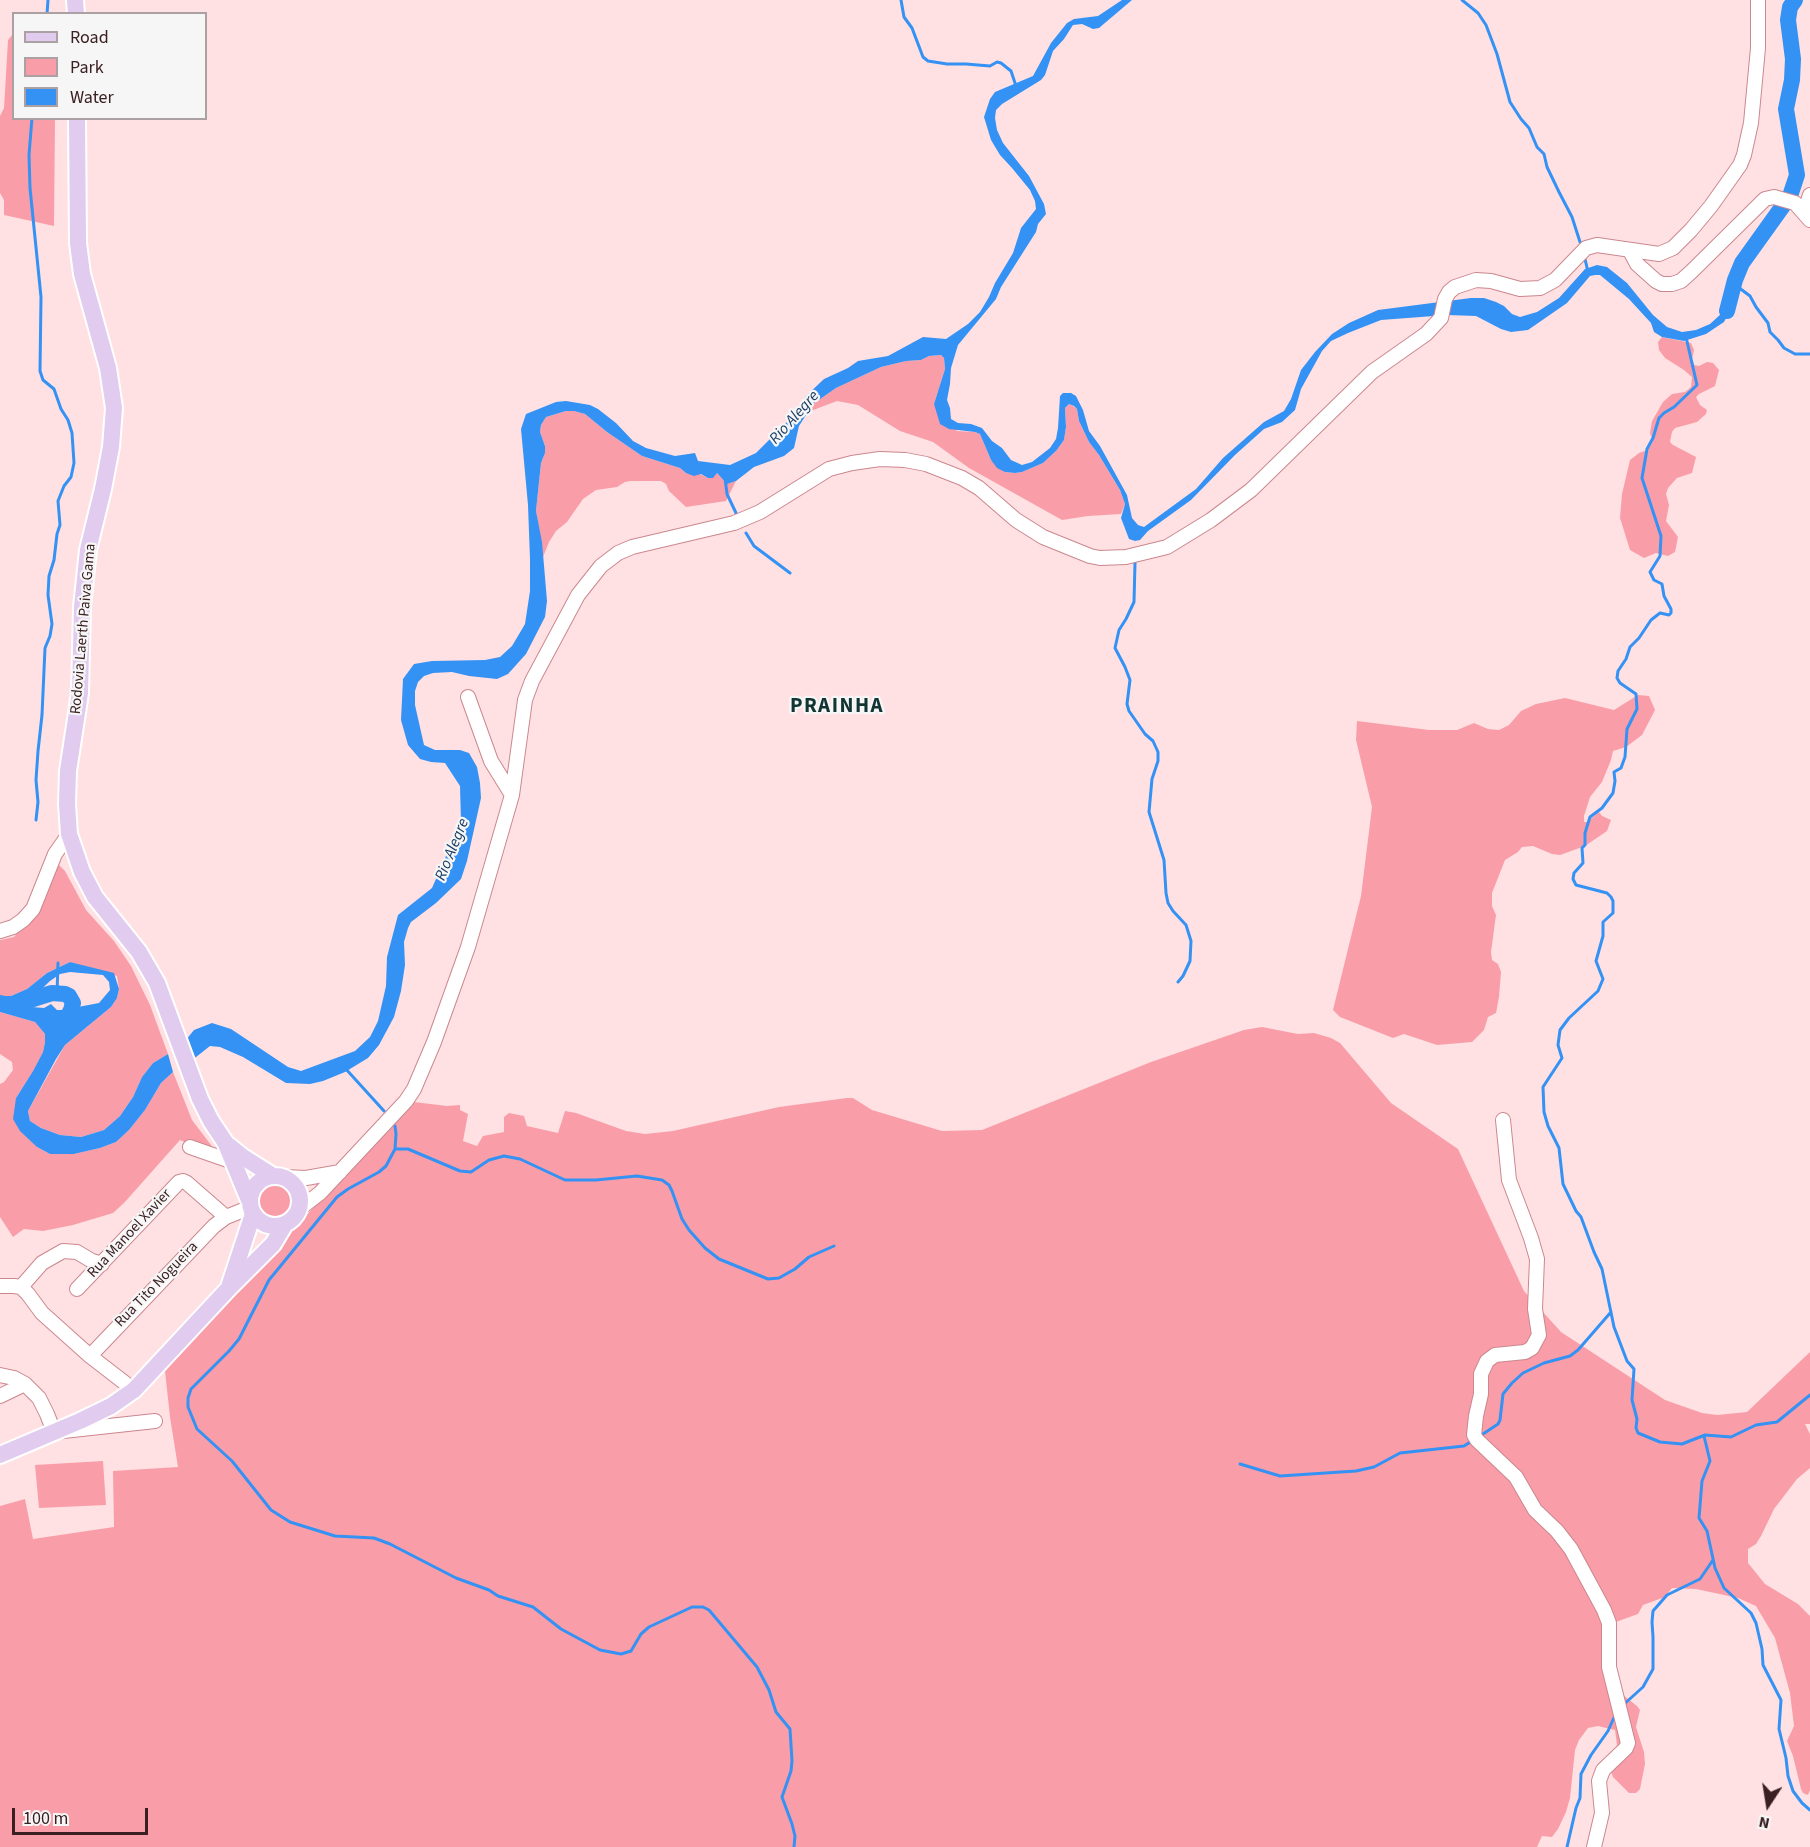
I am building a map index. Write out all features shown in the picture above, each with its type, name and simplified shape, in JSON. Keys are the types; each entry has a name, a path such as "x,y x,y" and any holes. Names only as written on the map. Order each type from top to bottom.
{"main road":[{"name":"Rodovia Laerth Paiva Gama","path":"77,120 78,243 82,274 108,368 114,408 111,447 87,561 82,607 80,693 68,771 69,834 82,872 95,897 139,952 157,983 191,1077 211,1121 225,1142 251,1207"},
{"name":"Rodovia Laerth Paiva Gama","path":"225,1142 243,1157 279,1176"},
{"path":"0,1455 101,1411 134,1390 273,1244 285,1224 298,1210 300,1202 296,1187 279,1176 260,1181 255,1185 229,1288"},
{"path":"251,1207 262,1222 269,1225 285,1224"}],"street":[{"path":"298,1210 320,1193 406,1101 414,1089 468,947 512,795 525,700 532,681 578,595 601,567 618,553 632,547 734,523 760,512 829,469 880,459 926,464 962,478 979,488 1016,520 1043,537 1090,556 1100,558 1126,556 1167,548 1211,520 1251,490 1372,372 1426,334 1441,318 1445,299 1455,287 1476,279 1520,289 1540,288 1555,280 1586,248 1597,245 1659,254 1673,248 1711,206 1740,165 1747,145 1758,48 1758,0"},
{"path":"1630,251 1637,264 1656,282 1672,284 1681,281 1765,199 1774,197 1797,208 1810,195"},
{"path":"468,697 491,761 512,795"},
{"path":"0,931 14,927 33,909 55,854 69,834"},
{"path":"1503,1120 1509,1180 1532,1238 1537,1259 1534,1309 1539,1335 1532,1348 1525,1352 1495,1355 1487,1361 1481,1374 1481,1394 1474,1435 1515,1477 1535,1510 1557,1531 1571,1549 1609,1623 1609,1667 1628,1743 1626,1748 1603,1770 1599,1780 1602,1813 1594,1847"},
{"path":"190,1147 233,1162"},
{"path":"279,1176 306,1178 340,1172"},
{"name":"Rua Manoel Xavier","path":"77,1289 179,1182 183,1181 226,1217"},
{"name":"Rua Tito Nogueira","path":"90,1356 214,1226 226,1217 251,1207"},
{"path":"21,1287 42,1263 63,1251 77,1252 102,1264"},
{"path":"0,1286 21,1287 42,1313 90,1356 134,1390"},
{"path":"0,1375 26,1384 39,1398 54,1432 155,1421"},
{"path":"0,1396 26,1384"}],"green space":[{"path":"12,35 12,120 55,120 54,226 4,215 4,200 0,193 0,116 4,108 8,40"},
{"path":"1662,337 1691,343 1694,350 1692,359 1694,365 1713,363 1719,370 1715,386 1696,397 1700,405 1707,410 1706,414 1697,422 1675,428 1672,432 1670,442 1696,457 1692,473 1677,478 1666,494 1669,505 1666,521 1678,537 1675,552 1668,556 1656,553 1644,558 1630,550 1620,518 1622,494 1630,460 1648,450 1653,441 1650,433 1652,421 1663,402 1672,394 1685,392 1691,387 1692,377 1665,358 1659,350 1658,342"},
{"path":"941,355 944,358 945,369 934,404 957,431 980,434 991,460 1005,472 1022,472 1043,463 1064,440 1065,408 1069,404 1077,409 1079,421 1089,442 1120,490 1125,504 1121,514 1062,520 969,468 933,442 900,431 858,405 837,401 808,412 813,404 836,388 881,367"},
{"path":"566,411 585,414 642,456 680,468 686,473 700,474 708,478 717,473 727,484 736,481 726,501 686,507 661,481 631,481 617,487 596,490 583,499 567,522 556,531 543,557 536,511 541,463 545,453 540,432 541,425 546,417"},
{"path":"1638,695 1649,696 1655,710 1642,735 1626,747 1613,751 1602,782 1590,797 1584,816 1584,822 1587,822 1599,812 1611,820 1607,831 1585,846 1560,855 1533,846 1522,847 1505,860 1492,893 1492,906 1496,915 1491,952 1492,960 1498,964 1501,972 1499,997 1496,1013 1488,1017 1484,1030 1472,1042 1437,1045 1404,1034 1393,1038 1340,1017 1333,1010 1361,896 1372,807 1356,740 1357,721 1429,730 1457,730 1474,723 1488,729 1499,730 1509,725 1521,711 1536,704 1565,698 1614,710"},
{"path":"56,865 65,871 86,910 114,941 131,966 150,1005 168,1054 153,1063 142,1077 133,1097 120,1116 104,1130 81,1137 60,1135 41,1128 30,1121 28,1111 65,1045 111,1007 117,998 119,989 117,976 70,962 47,973 27,989 11,996 0,996 0,940 14,937 37,909"},
{"path":"0,1012 35,1022 45,1034 43,1052 16,1098 37,1147 50,1154 74,1154 116,1142 129,1130 145,1110 161,1083 173,1072 192,1120 214,1149 210,1153 180,1140 113,1213 43,1231 24,1229 13,1237 0,1217 0,1084 13,1070 12,1062 0,1054"},
{"path":"1262,1027 1298,1034 1314,1033 1340,1043 1391,1103 1458,1149 1524,1291 1561,1332 1665,1400 1702,1413 1717,1415 1747,1412 1810,1352 1810,1424 1805,1424 1810,1434 1810,1468 1797,1479 1774,1509 1756,1544 1748,1549 1748,1563 1765,1584 1798,1604 1810,1616 1810,1790 1808,1795 1801,1789 1787,1741 1794,1726 1790,1693 1775,1638 1756,1606 1738,1598 1696,1589 1672,1588 1665,1597 1643,1605 1638,1614 1613,1623 1613,1653 1619,1692 1640,1710 1636,1727 1644,1752 1645,1764 1640,1789 1636,1793 1629,1793 1613,1777 1610,1768 1617,1745 1615,1730 1598,1726 1588,1728 1575,1750 1570,1798 1566,1812 1552,1837 1542,1836 1537,1847 0,1847 0,1506 25,1499 33,1539 114,1527 113,1471 178,1467 165,1371 182,1343 321,1200 408,1104 414,1102 447,1106 460,1105 460,1110 468,1114 463,1141 477,1146 483,1136 504,1132 504,1117 509,1113 524,1116 527,1126 558,1133 565,1111 626,1131 645,1134 673,1131 779,1107 847,1098 853,1098 872,1110 942,1131 982,1130 1151,1062 1244,1030"},
{"path":"275,1180 290,1186 296,1201 290,1216 275,1222 260,1216 254,1201 260,1186"},
{"path":"103,1461 106,1505 39,1508 35,1465"}],"water":[{"path":"1122,0 1132,0 1099,28 1093,29 1082,24 1073,25 1053,51 1041,80 996,110 997,130 1003,143 1029,176 1044,204 1046,214 1038,224 1036,232 1001,287 996,299 958,345 951,368 947,400 951,419 958,423 982,428 1011,460 1022,465 1032,462 1050,448 1056,439 1060,396 1063,393 1071,393 1076,396 1089,431 1100,446 1127,495 1132,518 1138,525 1144,527 1196,489 1223,458 1264,422 1284,411 1291,399 1301,370 1332,334 1349,323 1378,310 1484,298 1504,306 1512,314 1520,317 1537,312 1559,298 1585,269 1597,265 1607,267 1627,283 1653,315 1667,327 1682,332 1696,330 1710,324 1722,313 1733,289 1738,267 1744,270 1739,293 1724,322 1706,334 1684,341 1662,337 1654,332 1651,323 1629,299 1600,275 1590,276 1567,303 1528,330 1511,332 1476,316 1447,315 1381,320 1348,333 1331,341 1322,351 1301,389 1295,410 1282,422 1264,429 1191,500 1148,531 1140,540 1135,541 1129,539 1121,518 1125,504 1120,490 1089,442 1074,406 1069,404 1065,408 1064,440 1056,451 1043,463 1022,472 1005,472 997,468 991,460 980,434 949,429 940,424 934,404 945,369 944,358 941,355 881,367 836,388 813,404 799,426 794,448 784,456 754,467 736,481 727,484 717,473 713,478 701,474 694,476 680,468 642,456 585,414 566,411 546,417 540,432 545,453 541,463 536,511 542,542 547,601 545,617 526,654 508,674 497,679 452,672 433,673 424,676 418,682 415,691 415,705 424,745 435,750 460,750 469,753 477,767 481,798 461,879 436,903 411,922 408,928 404,942 405,965 401,991 394,1017 379,1045 368,1058 345,1072 310,1084 286,1083 243,1057 220,1047 210,1046 191,1061 185,1041 194,1030 212,1023 231,1029 288,1067 301,1071 355,1051 370,1037 378,1021 386,986 387,957 398,915 432,888 461,822 460,786 445,763 420,759 408,745 401,720 403,679 414,664 500,657 512,646 525,624 530,591 530,559 521,429 526,414 556,402 566,401 590,405 616,423 633,441 646,448 675,456 695,453 698,461 730,465 756,453 789,420 806,396 824,379 858,361 888,356 923,337 946,339 968,324 980,312 989,297 1013,253 1021,228 1036,209 1030,190 1000,155 991,140 984,117 990,99 995,92 1033,76 1051,43 1067,23 1074,19 1098,16"},
{"path":"70,962 114,973 119,989 117,998 111,1007 65,1045 28,1111 30,1121 60,1135 81,1137 104,1130 120,1116 133,1097 142,1077 153,1063 168,1054 173,1072 161,1083 145,1110 129,1130 116,1142 74,1154 50,1154 37,1147 20,1131 13,1119 16,1098 43,1052 45,1034 35,1022 0,1012 0,996 11,996 27,989 47,973","holes":["70,972 103,975 109,982 110,990 99,1003 57,1010 51,1004 44,1008 32,1007 29,1001 60,974"]}],"waterway":[{"path":"47,12 48,0"},
{"path":"901,0 904,17 912,28 923,57 928,61 990,66 997,62 1001,63 1011,71 1016,86"},
{"path":"1462,0 1478,13 1486,25 1497,54 1510,102 1529,128 1537,147 1544,154 1547,167 1572,217 1580,242"},
{"path":"1727,311 1742,263 1790,196 1797,175 1786,109 1792,80 1793,59 1788,20 1790,7 1795,0"},
{"path":"32,120 29,155 30,188 41,297 40,371 43,380 54,389 61,409 68,420 72,433 74,463 71,477 64,486 58,501 60,525 49,576 48,595 52,624 45,648 36,780 38,802 36,820"},
{"path":"1585,259 1588,272"},
{"path":"1738,287 1750,296 1768,323 1770,332 1784,348 1795,354 1810,354"},
{"path":"1686,337 1697,385 1659,418 1647,449 1642,478 1661,536 1660,556 1650,572 1654,580 1662,584 1671,613 1669,615 1660,613 1651,620 1630,647 1618,671 1617,678 1620,683 1636,694 1637,709 1627,729 1625,757 1621,768 1614,772 1613,793 1602,808 1590,817 1585,833 1585,845 1582,848 1583,863 1574,873 1573,879 1576,885 1607,893 1613,901 1613,913 1603,922 1603,936 1596,961 1603,979 1598,991 1569,1018 1560,1030 1558,1045 1562,1058 1543,1087 1544,1112 1559,1148 1563,1184 1581,1217 1602,1269 1614,1327 1627,1361 1634,1369 1632,1400 1638,1433 1660,1442 1682,1444 1705,1435 1731,1437 1756,1425 1777,1422 1810,1395"},
{"path":"725,478 727,494 736,513"},
{"path":"746,533 754,546 790,573"},
{"path":"1135,563 1134,602 1119,630 1115,648 1130,680 1127,704 1129,711 1145,734 1153,741 1158,752 1158,761 1152,779 1149,812 1164,860 1168,903 1186,925 1191,941 1190,961 1178,982"},
{"path":"57,993 58,963"},
{"name":"Rio Alegre","path":"0,1003 11,1006 52,993 65,994 73,1003 62,1027"},
{"path":"345,1068 384,1111"},
{"path":"395,1126 395,1149 386,1166 337,1197 269,1280 239,1339 191,1389 188,1407 197,1429 232,1461 271,1510 290,1522 335,1536 374,1538 390,1544 456,1578 489,1590 498,1596 533,1607 561,1629 600,1650 621,1654 631,1651 641,1634 649,1627 692,1607 703,1607 709,1610 757,1667 769,1690 776,1712 790,1729 791,1771 782,1797 795,1836 794,1847"},
{"path":"395,1149 408,1149 460,1171 471,1172 489,1160 504,1156 520,1159 565,1180 637,1176 662,1180 669,1185 682,1219 705,1248 719,1259 768,1279 779,1278 795,1269 809,1257 834,1246"},
{"path":"1480,1436 1498,1424 1503,1394 1512,1383 1523,1373 1544,1363 1570,1356 1611,1312"},
{"path":"1704,1436 1710,1461 1702,1481 1699,1518 1707,1531 1715,1568 1724,1588 1751,1613 1756,1623 1763,1665 1781,1700 1779,1729 1788,1776 1793,1791 1810,1810"},
{"path":"1240,1464 1280,1476 1356,1471 1374,1467 1400,1453 1464,1446 1472,1441"},
{"path":"1622,1706 1643,1687 1653,1669 1653,1611 1667,1595 1700,1579 1713,1560"},
{"path":"1567,1847 1580,1798 1581,1774 1608,1731 1616,1713"}],"district":[{"name":"PRAINHA","path":"837,707"}]}
